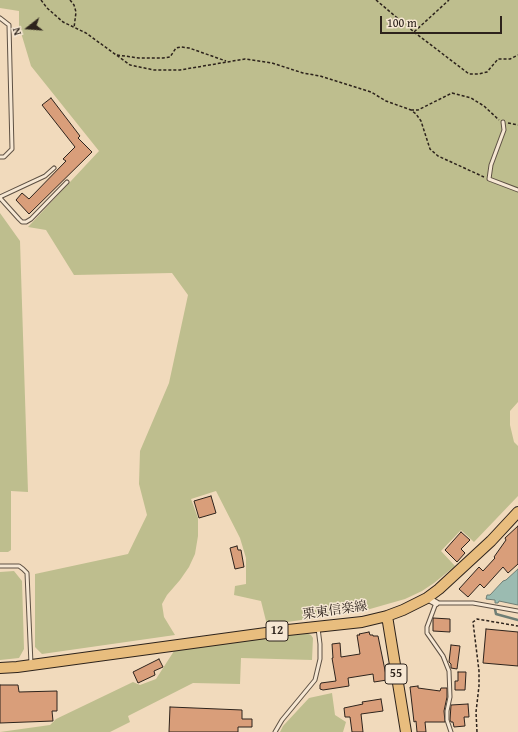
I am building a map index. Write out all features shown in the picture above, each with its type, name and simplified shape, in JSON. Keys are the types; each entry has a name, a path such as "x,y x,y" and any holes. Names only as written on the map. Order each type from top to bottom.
{"main road":[{"name":"栗東信楽線","path":"0,668 362,622 387,616 427,598 439,589 491,541 518,512"},
{"name":"55","path":"387,616 406,732"}],"street":[{"path":"427,598 436,603"}],"lane":[{"path":"0,18 9,25 12,149 4,157 0,157"},
{"path":"503,122 504,130 491,164 489,179 518,190"},
{"path":"54,168 45,176 0,197 22,222 26,222 31,219 67,182"},
{"path":"0,566 20,566 27,574 31,665"},
{"path":"451,732 447,720 450,697 449,671 443,656 427,633 427,627 436,603 474,603 518,611"},
{"path":"275,732 282,720 315,680 320,659 318,627"}],"path":[{"path":"41,0 63,22 86,33 130,65 164,71 180,70 244,58 272,63 303,73 320,76 359,87 394,104 411,110 418,110 452,94 471,98 484,106 503,122 518,125"},
{"path":"70,0 74,5 76,12 74,28"},
{"path":"376,0 468,74 487,72 498,59 510,59 518,55"},
{"path":"414,32 449,0"},
{"path":"117,55 139,58 163,58 170,57 176,48 181,47 189,48 227,61"},
{"path":"411,110 421,121 430,149 438,156 489,179"},
{"path":"477,732 476,712 479,671 473,622 477,619 518,626"}],"green space":[{"path":"0,0 518,0 518,402 510,411 510,425 514,442 518,446 518,496 474,542 461,530 441,551 455,566 434,583 422,591 405,599 363,611 267,625 261,601 234,595 235,586 246,584 246,558 240,538 216,491 191,499 198,518 198,536 195,554 189,567 167,595 162,604 164,617 175,635 42,654 35,647 35,574 128,554 147,515 139,484 140,451 169,383 188,295 172,273 74,275 46,230 28,227 99,151 31,66 19,26 19,11 0,8"},
{"path":"0,213 20,241 28,492 11,491 11,550 8,552 0,552"},
{"path":"14,571 22,581 24,649 19,658 0,660 0,572"},
{"path":"306,633 311,635 313,638 312,660 241,658 240,684 193,683 128,716 130,722 110,732 0,732 50,725 56,719 133,682 140,685 156,679 174,651 265,637"},
{"path":"332,693 335,715 346,722 343,732 280,732 283,726 309,698"}],"water":[{"path":"518,569 518,605 499,601 498,603 495,603 495,600 486,599 487,595 490,595 503,581"}],"building":[{"path":"51,98 80,136 78,138 92,152 29,214 16,200 22,193 29,199 66,161 63,159 75,147 42,105"},
{"path":"211,496 216,513 199,518 194,501"},
{"path":"518,526 518,564 508,573 503,567 484,588 480,584 468,597 459,589 479,567 483,571 495,558 494,557 506,540 505,538"},
{"path":"461,532 470,540 461,549 465,553 457,562 445,550"},
{"path":"237,546 238,550 241,550 244,567 235,569 230,548"},
{"path":"433,618 450,619 450,632 433,631"},
{"path":"486,629 518,632 518,666 483,663"},
{"path":"369,632 370,635 378,636 387,680 374,682 373,674 348,678 349,686 323,690 320,689 321,683 336,681 332,658 332,644 340,643 341,657 360,654 357,635"},
{"path":"451,645 460,646 457,669 451,668 451,664 449,662"},
{"path":"159,659 163,667 154,671 155,675 138,683 133,672"},
{"path":"458,672 466,672 465,690 455,690 455,681 458,681"},
{"path":"0,685 18,685 19,692 57,691 57,711 52,711 53,721 0,723"},
{"path":"418,686 418,688 440,691 441,688 447,688 444,711 445,722 425,722 426,732 417,732 416,721 414,722 410,687"},
{"path":"381,699 383,711 361,714 363,732 352,732 350,717 345,717 344,708 363,704 362,702"},
{"path":"468,704 469,717 464,717 465,726 454,727 453,722 450,720 451,705"},
{"path":"170,707 242,710 242,719 252,719 252,727 238,727 238,732 169,732"}],"waterway":[{"path":"495,609 496,614 518,620"}]}
